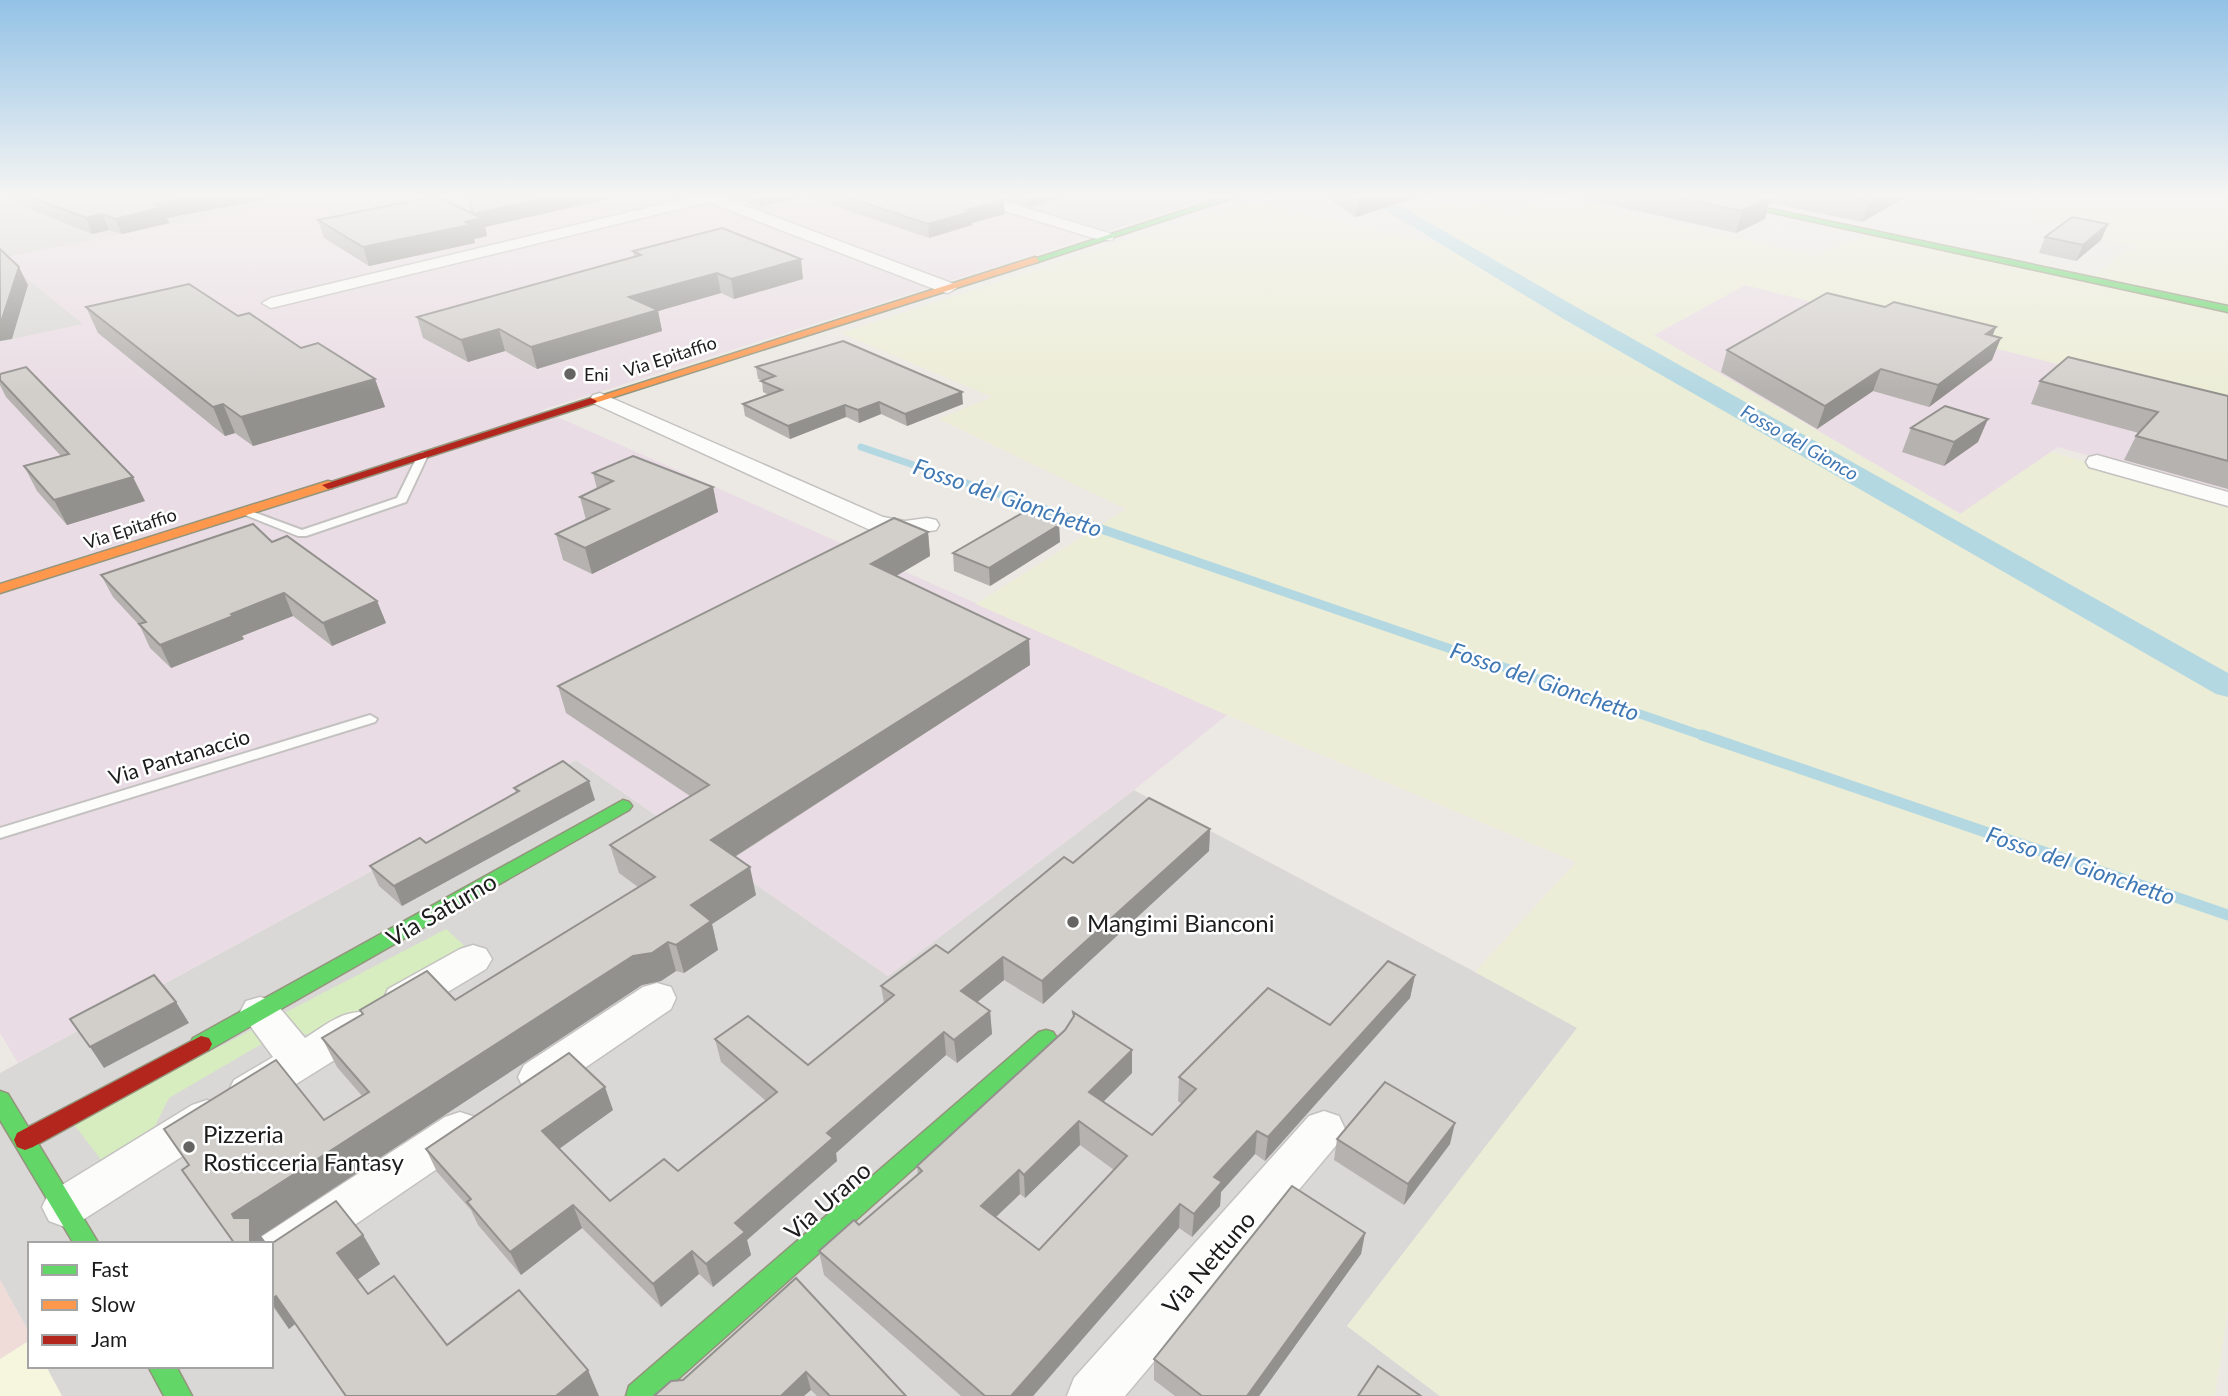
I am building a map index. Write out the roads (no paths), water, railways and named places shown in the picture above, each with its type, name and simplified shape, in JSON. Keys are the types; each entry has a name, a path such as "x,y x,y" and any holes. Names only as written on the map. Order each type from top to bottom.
{"main road":[{"name":"Via Epitaffio","path":"0,589 1028,262"},
{"path":"2009,262 2228,309"},
{"name":"Via Saturno","path":"24,1140 260,1013 623,806"},
{"name":"Via Urano","path":"639,1396 1046,1038"},
{"path":"0,1100 86,1242"},
{"path":"162,1368 179,1396"}],"street":[{"path":"271,303 440,262"},
{"path":"880,262 948,288"},
{"path":"600,398 877,524 905,528 927,525"},
{"path":"2097,462 2228,499"},
{"path":"65,1207 299,1060 473,959"},
{"path":"273,1255 657,998"},
{"path":"260,1013 299,1060"},
{"name":"Via Nettuno","path":"1092,1396 1324,1129"}],"lane":[{"path":"244,512 302,534 402,500 423,455"},
{"name":"Via Pantanaccio","path":"0,833 370,719"}],"waterway":[{"name":"Fosso del Gionco","path":"1484,262 2228,687"},
{"name":"Fosso del Gionchetto","path":"861,447 1048,511"},
{"name":"Fosso del Gionchetto","path":"1043,509 1707,737"},
{"name":"Fosso del Gionchetto","path":"1702,735 2228,915"}],"place":[{"name":"Eni","path":"570,374"},
{"name":"Mangimi Bianconi","path":"1073,922"},
{"name":"Pizzeria Rosticceria Fantasy","path":"189,1147"}]}
